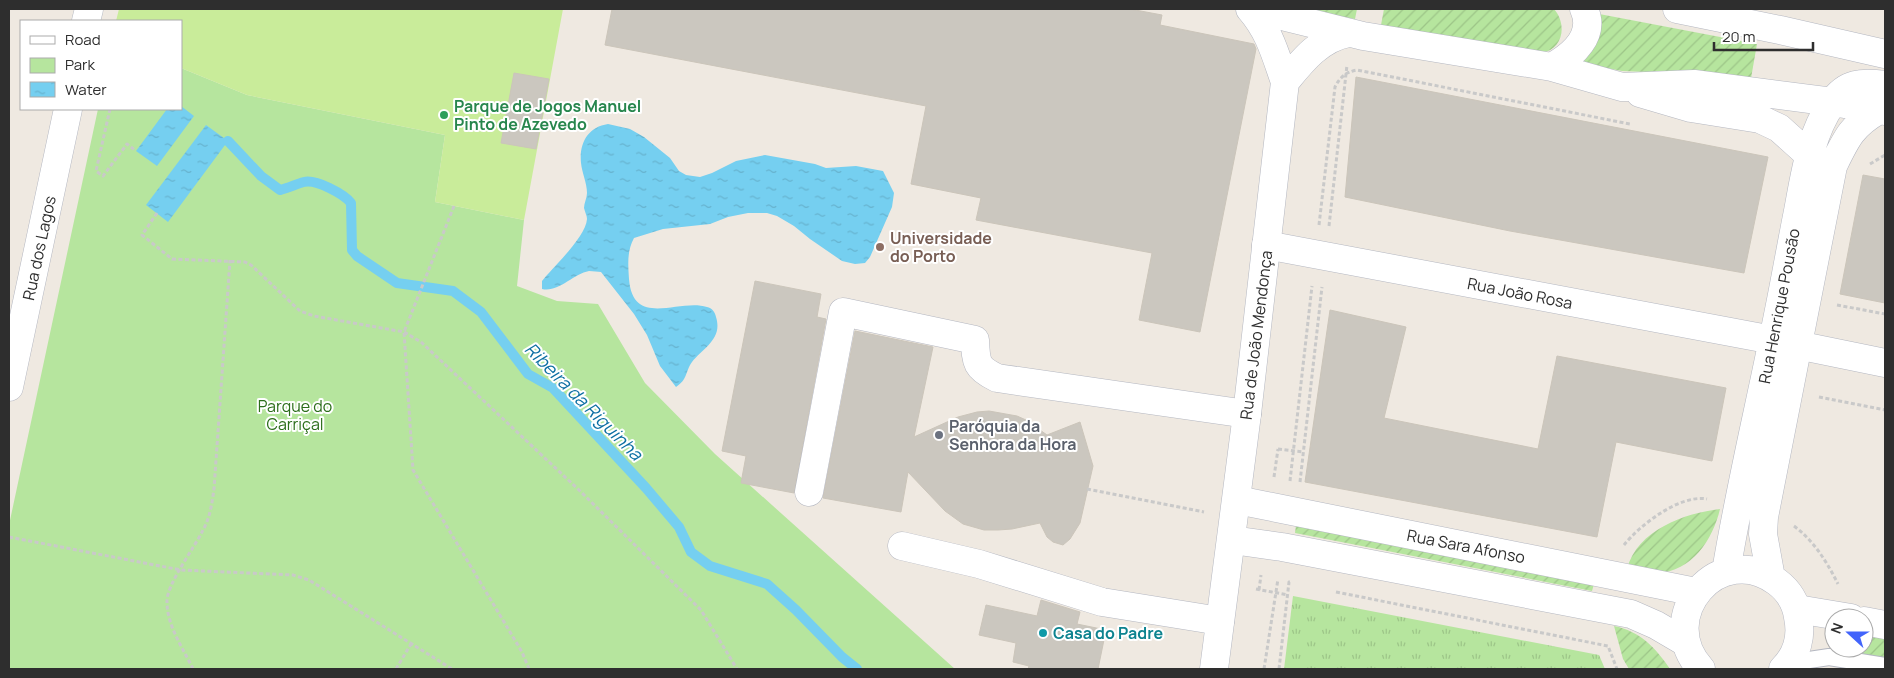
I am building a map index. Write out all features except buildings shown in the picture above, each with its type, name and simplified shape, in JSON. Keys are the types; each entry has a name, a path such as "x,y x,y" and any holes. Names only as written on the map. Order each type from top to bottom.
{"street":[{"name":"Rua de João Mendonça","path":"1214,669 1247,414 1285,82 1270,38 1261,22 1250,9"},
{"path":"1254,9 1348,33 1552,67 1691,108 1760,119 1779,128 1809,155"},
{"path":"1552,67 1568,58 1580,46 1586,31 1587,16 1584,9"},
{"path":"1677,9 1885,54"},
{"path":"1285,82 1303,60 1321,44 1330,38 1348,33"},
{"name":"Rua Henrique Pousão","path":"1726,572 1740,494 1785,343 1833,166 1847,137 1864,118 1883,102 1870,83 1848,86 1833,102 1819,126 1809,155 1785,343 1764,517 1763,534 1772,578"},
{"path":"1622,87 1694,84 1833,102"},
{"name":"Rua dos Lagos","path":"9,387 68,110"},
{"name":"Rua João Rosa","path":"1266,245 1322,244 1885,363"},
{"path":"809,492 843,312 975,340 976,361 983,371 997,378 1247,414"},
{"path":"1234,519 1292,549 1631,614 1656,625 1685,642"},
{"name":"Rua Sara Afonso","path":"1234,519 1696,592"},
{"path":"902,546 979,564 1102,602 1220,621"},
{"path":"1701,669 1693,660 1685,642 1684,625 1688,608 1696,592 1715,577 1726,572 1742,570 1757,572 1772,578 1791,597 1797,609 1800,628 1797,646 1786,666"},
{"path":"1797,609 1824,614"}],"lane":[{"path":"1786,666 1829,657 1885,666"}],"path":[{"path":"1290,486 1293,451 1348,60 1339,64"},
{"path":"1322,244 1336,87 1339,80 1346,73 1357,70 1640,126"},
{"path":"110,110 96,171 103,176 127,144 136,151"},
{"path":"454,206 404,332 413,470 522,652 529,669"},
{"path":"158,213 142,234 172,259 245,262 251,265 291,304 307,314 404,332 421,342 558,470 700,610 737,669"},
{"path":"193,669 171,625 166,599 204,529 211,509 214,490 230,260"},
{"path":"1299,487 1323,281"},
{"path":"1833,304 1885,314"},
{"path":"1815,396 1885,410"},
{"path":"1269,448 1303,452"},
{"path":"1274,484 1278,449"},
{"path":"1087,489 1234,519"},
{"path":"1620,550 1636,532 1668,508 1701,498 1710,500 1711,494"},
{"path":"1789,522 1801,531 1814,546 1828,565 1839,586"},
{"path":"9,536 181,570 293,575 309,580 452,669"},
{"path":"1259,590 1262,570"},
{"path":"1264,669 1279,570"},
{"path":"1279,669 1289,582 1299,584"},
{"path":"1251,588 1288,595"},
{"path":"1328,590 1608,646 1617,669"},
{"path":"396,669 411,644"}],"green space":[{"name":"Parque de Jogos Manuel Pinto de Azevedo","path":"119,9 563,9 524,220 435,202 445,135 247,95 182,68 182,20 116,20"},
{"path":"1297,9 1357,9 1355,19"},
{"path":"1384,9 1554,9 1562,28 1559,41 1549,51 1539,53 1525,52 1381,25"},
{"path":"1594,13 1757,44 1750,84 1672,73 1622,71 1580,63 1585,58 1590,47"},
{"name":"Parque do Carriçal","path":"182,68 247,95 445,135 435,202 524,220 517,286 557,301 598,304 645,383 715,454 955,669 9,669 9,525 98,110 182,110"},
{"path":"1720,509 1712,532 1706,542 1699,552 1681,567 1653,573 1627,569 1632,555 1641,544 1664,526 1678,519"},
{"path":"1296,525 1594,584 1592,591 1295,533"},
{"path":"1293,596 1599,655 1605,669 1284,669"},
{"path":"1614,626 1632,632 1646,641 1670,669 1629,669 1623,659"},
{"path":"1874,637 1885,639 1885,659 1874,657"}],"water":[{"path":"182,107 194,116 157,166 136,151 166,110 182,110"},
{"path":"608,124 630,129 644,137 670,158 679,171 686,175 700,177 736,161 765,155 815,164 826,168 856,166 883,171 894,193 892,207 870,257 865,263 855,264 842,261 794,226 777,216 767,213 748,213 728,217 710,224 663,229 634,238 629,252 629,279 632,294 639,303 648,307 659,308 696,305 712,309 716,315 717,331 714,337 692,362 684,378 676,387 660,366 647,335 634,314 601,272 589,271 560,286 542,289 542,281 568,252 585,226 587,219 584,208 587,193 581,163 583,143 590,132"},
{"path":"206,125 228,141 168,222 146,205"}],"waterway":[{"name":"Ribeira da Riguinha","path":"228,141 261,176 280,190 309,182 329,188 347,199 351,203 352,250 357,256 397,283 453,291 481,312 528,374 553,388 646,488 679,527 691,552 710,566 767,584 796,610 842,657 857,669"}],"place":[{"name":"Parque de Jogos Manuel Pinto de Azevedo","path":"444,115"},
{"name":"Universidade do Porto","path":"880,247"},
{"name":"Paróquia da Senhora da Hora","path":"939,435"},
{"name":"Casa do Padre","path":"1043,633"}]}
